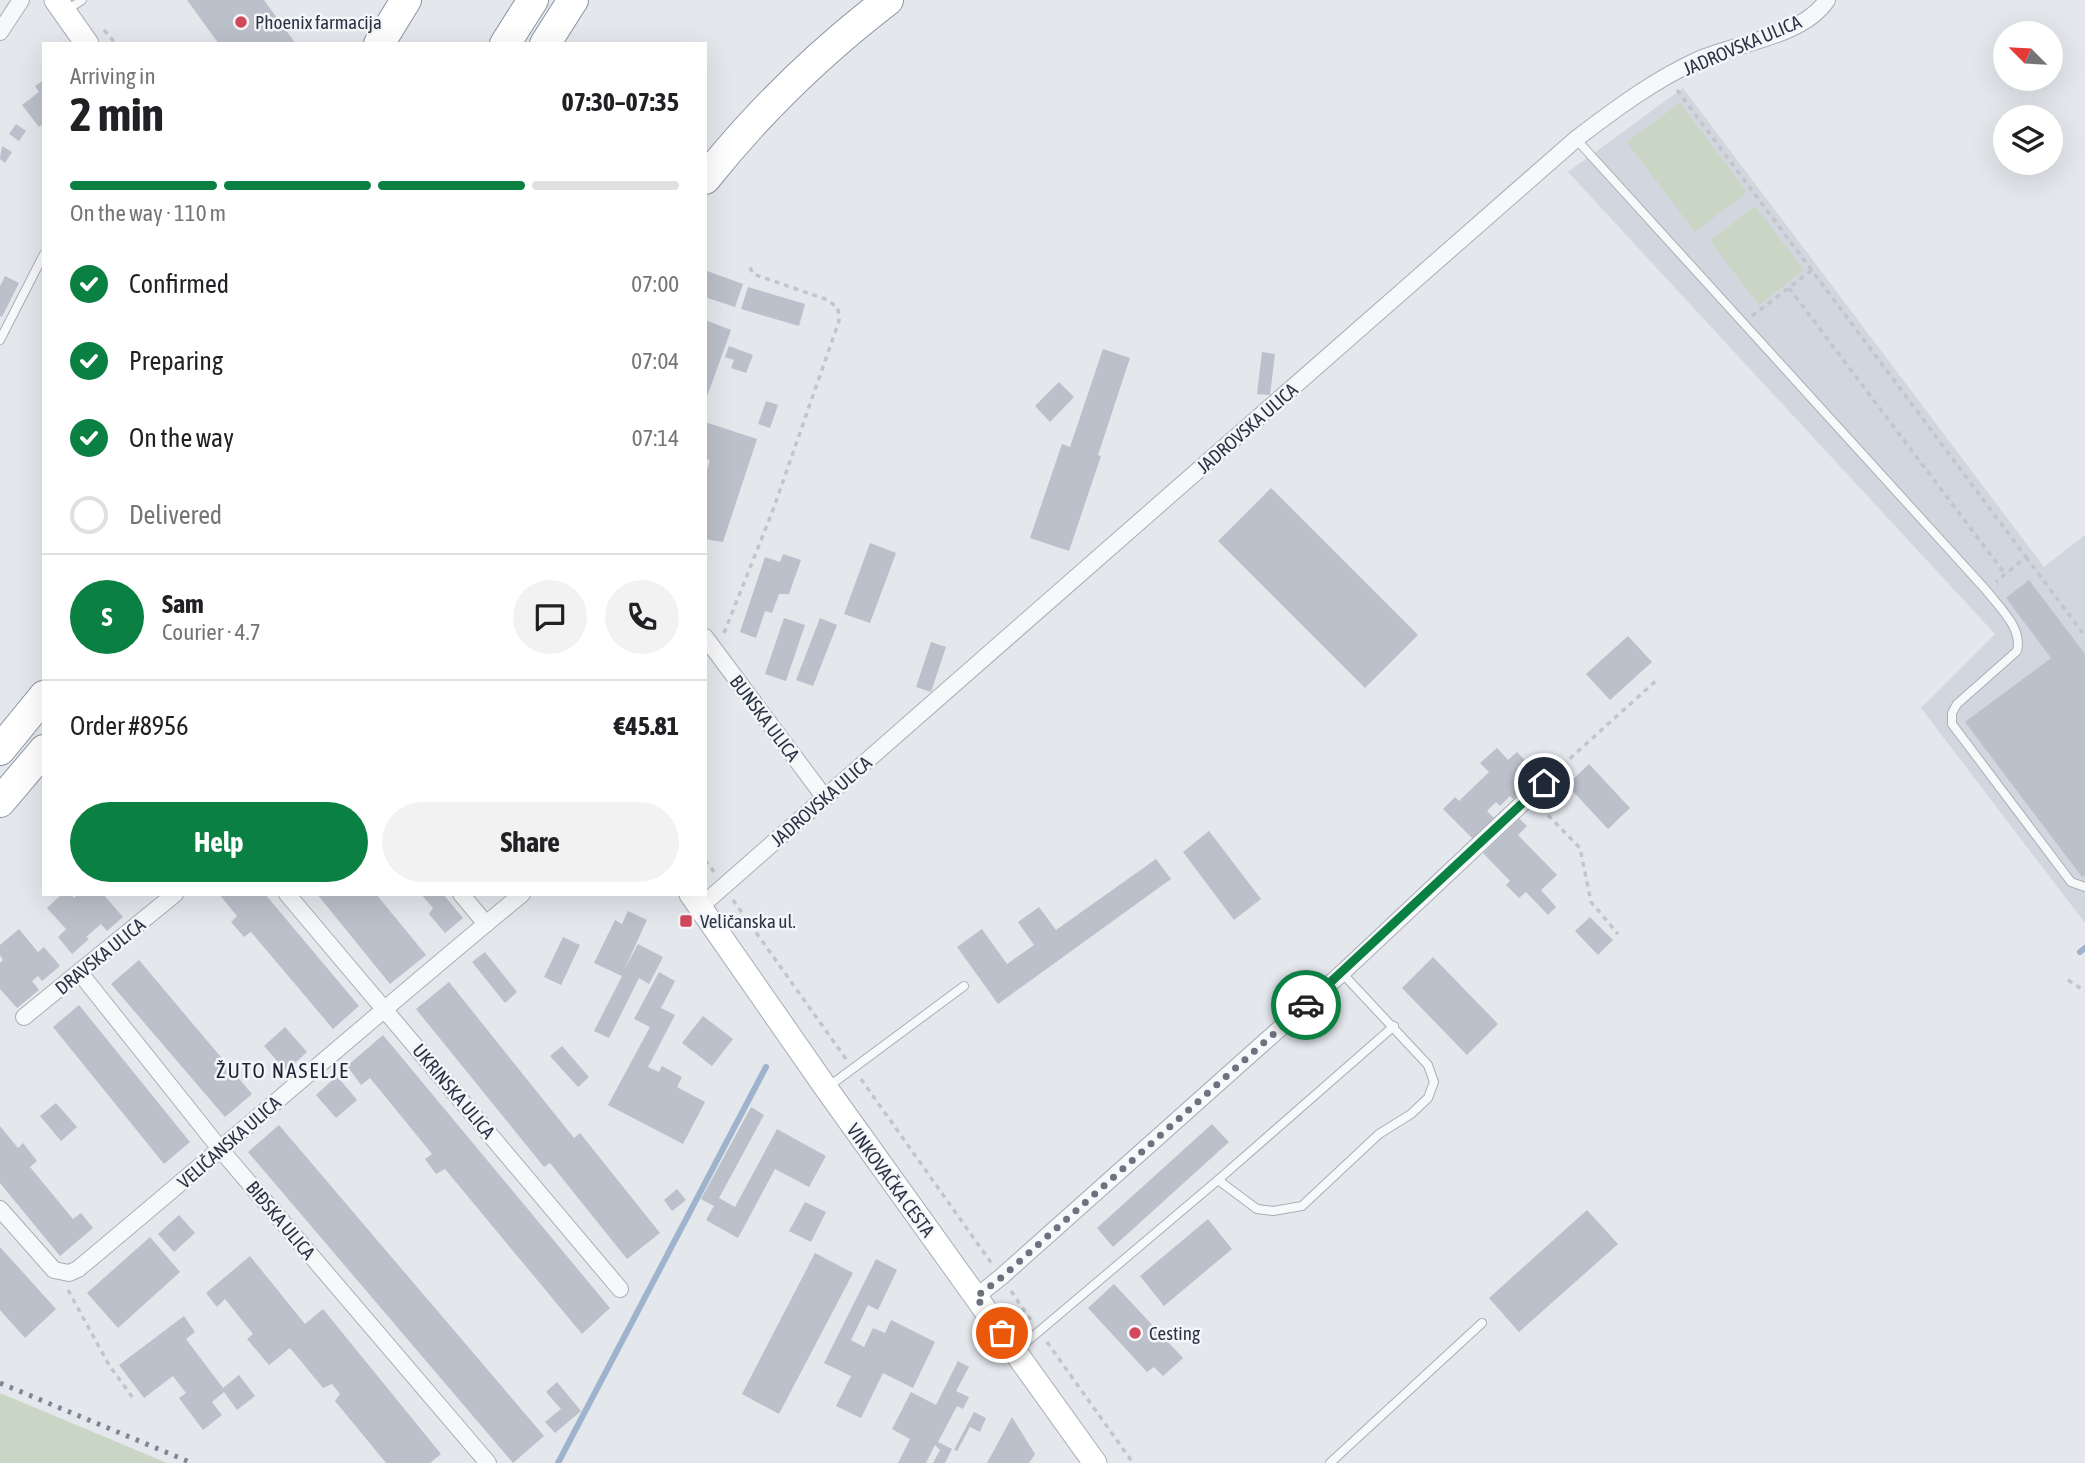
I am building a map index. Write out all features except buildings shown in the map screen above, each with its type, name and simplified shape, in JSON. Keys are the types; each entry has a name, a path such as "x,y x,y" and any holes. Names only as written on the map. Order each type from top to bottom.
{"highway":[{"path":"380,42 406,0"},
{"path":"506,42 533,0"},
{"path":"546,42 573,0"},
{"path":"707,177 777,96 817,57 888,0"},
{"path":"0,750 42,698"},
{"path":"0,802 42,752"}],"main road":[{"path":"68,4 86,42"},
{"name":"VINKOVAČKA CESTA","path":"695,901 825,1088 1095,1463"}],"street":[{"path":"0,32 21,0"},
{"name":"JADROVSKA ULICA","path":"707,895 724,887 1576,139 1667,76 1698,60 1789,29 1821,10 1827,0"},
{"name":"BUNSKA ULICA","path":"710,644 825,797"},
{"path":"976,1297 1002,1277 1342,972 1544,783"},
{"name":"DRAVSKA ULICA","path":"24,1017 173,896"},
{"name":"UKRINSKA ULICA","path":"289,896 620,1289"},
{"path":"463,896 486,924"},
{"name":"VELIČANSKA ULICA","path":"62,1272 69,1273 78,1269 221,1150 384,1007 520,896"},
{"name":"BIĐSKA ULICA","path":"80,973 221,1150 488,1463"},
{"path":"0,1209 49,1265 62,1272"}],"lane":[{"path":"1576,139 1986,590 2014,627 2020,640 2017,651 1957,704 1952,713 1952,724 2071,882 2085,887"},
{"path":"0,340 42,258"},
{"path":"1218,1180 1257,1209 1273,1211 1302,1206 1378,1134 1411,1114 1428,1098 1434,1082 1428,1065 1342,972"},
{"path":"825,1088 964,986"},
{"path":"1015,1351 1218,1180 1394,1026"},
{"path":"1330,1463 1482,1323"}],"path":[{"path":"1667,76 2085,636"},
{"path":"710,644 773,510 839,321 838,308 828,300 753,274 749,265"},
{"path":"1743,323 1812,271"},
{"path":"1789,288 2005,575"},
{"path":"1986,590 2026,557"},
{"path":"1544,783 1659,678"},
{"path":"1529,797 1580,848 1591,902 1618,934"},
{"path":"724,887 1133,1463"},
{"path":"2068,979 2085,991"},
{"path":"62,1272 68,1292 109,1365 133,1398"}],"shaded area":[{"path":"1683,88 2044,567 2085,535 2085,923 1921,708 1995,634 1568,172"}],"green space":[{"path":"1680,103 1747,192 1695,232 1627,142"},
{"path":"1755,206 1804,270 1759,305 1710,241"},
{"path":"0,1393 167,1463 0,1463"}],"waterway":[{"path":"2080,952 2085,948"},
{"path":"558,1463 766,1067"}],"railway":[{"path":"0,1383 192,1463"}],"way so far":[{"path":"1002,1333 976,1297 1002,1277 1306,1005"}],"place":[{"name":"Phoenix farmacija","path":"241,22"},
{"name":"Veličanska ul.","path":"686,921"},
{"name":"Cesting","path":"1135,1333"}],"district":[{"name":"ŽUTO NASELJE","path":"283,1071"}],"route":[{"path":"1306,1005 1544,783"}]}
